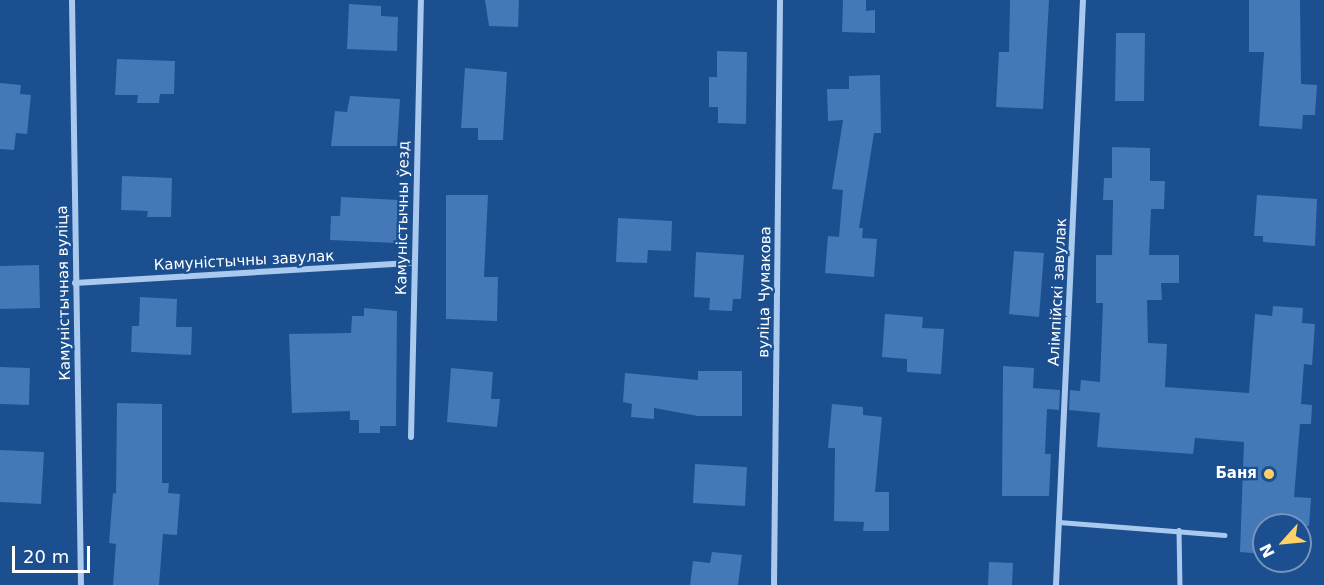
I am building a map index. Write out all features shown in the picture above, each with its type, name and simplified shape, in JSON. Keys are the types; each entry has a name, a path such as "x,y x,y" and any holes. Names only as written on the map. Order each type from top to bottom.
{"street":[{"name":"Камуністычная вуліца","path":"72,0 81,585"},
{"name":"Камуністычны ўезд","path":"411,437 421,0"},
{"name":"вуліца Чумакова","path":"774,585 780,0"},
{"name":"Алімпійскі завулак","path":"1056,585 1083,0"},
{"name":"Камуністычны завулак","path":"75,283 414,263"}],"lane":[{"path":"1059,522 1224,535"},
{"path":"1179,530 1180,585"}],"building":[{"path":"485,0 519,0 518,27 489,26"},
{"path":"843,0 866,0 866,11 875,10 875,33 842,32"},
{"path":"1010,0 1049,0 1043,109 996,107 999,52 1009,52"},
{"path":"1249,0 1300,0 1301,84 1317,85 1315,115 1303,115 1302,129 1259,126 1264,52 1249,52"},
{"path":"349,4 381,6 381,16 398,17 397,51 347,49"},
{"path":"1116,33 1145,33 1144,101 1115,101"},
{"path":"717,51 747,52 746,124 718,123 718,107 709,107 709,77 717,77"},
{"path":"117,59 175,61 174,94 160,94 159,103 137,103 138,95 115,95"},
{"path":"465,68 507,72 503,140 478,140 478,128 461,128"},
{"path":"880,75 881,133 874,133 859,228 863,228 862,238 877,239 874,277 825,273 828,236 839,237 843,190 832,189 843,120 828,121 827,89 849,89 849,76"},
{"path":"0,83 21,85 20,94 31,95 27,134 16,133 14,150 0,149"},
{"path":"350,96 400,99 397,146 331,146 335,111 347,112"},
{"path":"1112,147 1150,148 1150,181 1165,181 1164,209 1151,209 1149,255 1179,255 1179,283 1161,283 1162,300 1147,300 1148,343 1167,344 1165,387 1249,393 1255,314 1272,316 1273,306 1303,308 1302,323 1315,324 1312,365 1304,364 1301,404 1312,405 1311,424 1300,424 1294,497 1311,498 1310,513 1252,513 1252,553 1240,552 1244,442 1195,438 1193,454 1097,447 1100,413 1069,410 1070,390 1080,391 1081,380 1100,382 1103,303 1096,303 1096,255 1112,255 1113,200 1103,200 1104,178 1112,178"},
{"path":"122,176 172,178 171,217 147,217 148,211 121,210"},
{"path":"446,195 488,195 484,277 498,277 497,321 446,319"},
{"path":"1257,195 1317,199 1315,246 1263,242 1263,236 1254,236"},
{"path":"341,197 398,200 396,243 330,240 331,216 340,216"},
{"path":"618,218 672,221 671,251 648,250 647,263 616,262"},
{"path":"1014,251 1044,253 1039,317 1009,314"},
{"path":"696,252 744,255 741,299 733,299 732,311 709,310 710,298 694,297"},
{"path":"39,265 40,308 0,309 0,266"},
{"path":"140,297 177,299 176,327 192,327 191,355 131,352 132,326 139,326"},
{"path":"364,308 397,311 396,426 380,426 380,433 359,433 359,420 350,420 350,411 292,413 289,334 351,333 352,316 364,316"},
{"path":"885,314 923,317 922,328 944,329 941,374 907,372 907,359 882,357"},
{"path":"1003,366 1034,368 1033,388 1060,390 1059,410 1047,409 1045,454 1051,454 1049,496 1002,496"},
{"path":"0,367 30,368 29,405 0,404"},
{"path":"451,368 493,372 491,399 500,399 497,427 447,422"},
{"path":"698,371 742,371 742,416 698,416 654,408 654,419 631,417 632,404 623,402 625,373 698,380"},
{"path":"117,403 162,404 162,483 169,483 168,493 180,494 177,535 163,534 159,585 113,585 116,544 109,543 113,493 116,494"},
{"path":"832,404 863,407 863,415 882,417 875,492 889,492 889,531 863,531 864,522 834,521 835,448 828,448"},
{"path":"0,450 44,452 41,504 0,502"},
{"path":"695,464 747,467 745,506 693,503"},
{"path":"712,552 742,555 738,585 690,585 693,561 710,563"},
{"path":"989,562 1013,563 1012,585 988,585"}],"place":[{"name":"Баня","path":"1269,474"}]}
